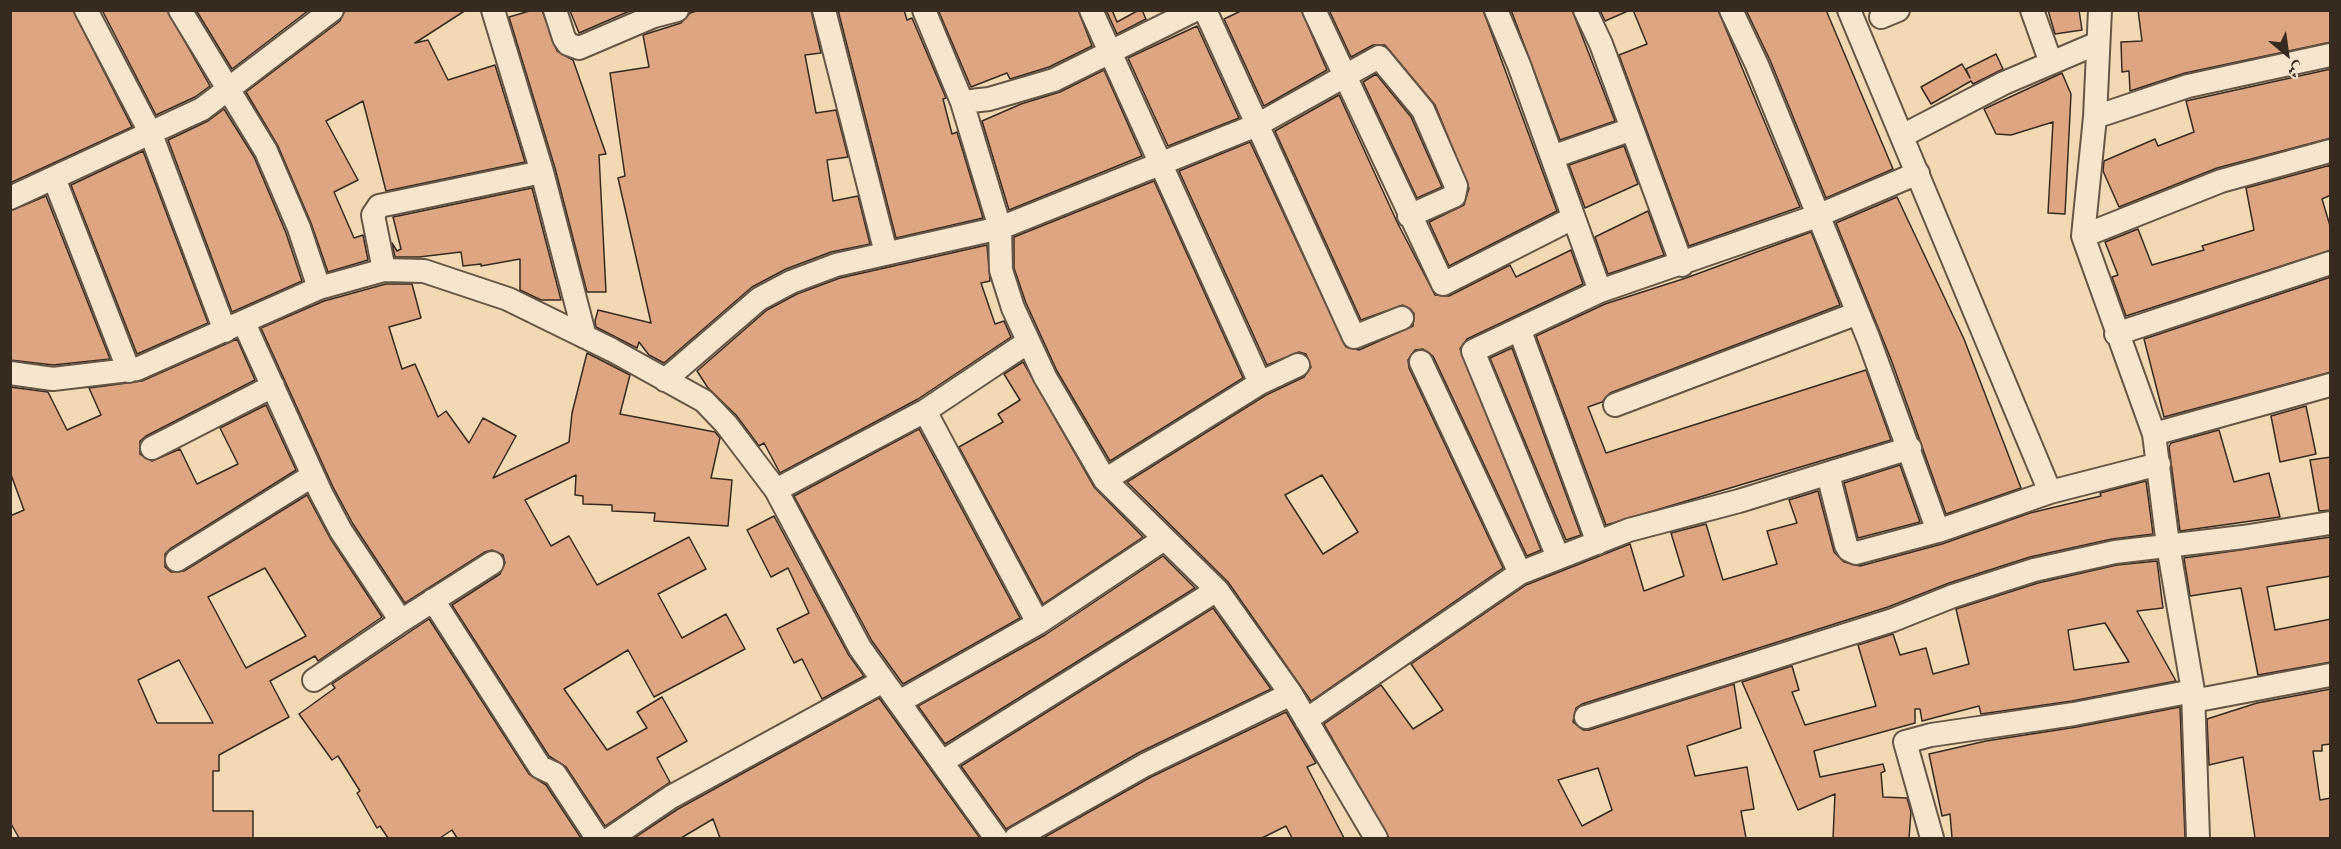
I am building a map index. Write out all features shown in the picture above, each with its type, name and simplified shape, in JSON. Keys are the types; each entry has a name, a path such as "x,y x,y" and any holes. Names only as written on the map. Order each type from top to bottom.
{"street":[{"path":"86,10 151,134 234,327 273,386 312,476 341,531 401,621"},
{"path":"180,10 230,90 276,172 319,288"},
{"path":"10,198 202,110 332,10"},
{"path":"493,10 542,172 585,337"},
{"path":"555,10 567,44 579,48 654,16 677,10"},
{"path":"824,10 886,253"},
{"path":"924,10 962,102 1000,228 1001,270 1028,342 1071,424 1105,480 1217,590 1291,694 1376,838"},
{"path":"1091,10 1260,382"},
{"path":"962,102 989,99 1054,80 1195,10"},
{"path":"1205,10 1354,337 1402,318"},
{"path":"1314,10 1443,284 1573,218"},
{"path":"1496,10 1519,65 1600,291"},
{"path":"1585,10 1601,44 1682,265"},
{"path":"1731,10 1757,64 1858,313 1910,448 1938,531"},
{"path":"1849,10 2050,492"},
{"path":"2032,10 2051,63"},
{"path":"2100,10 2095,117 2083,236 2116,334 2154,434 2168,545 2193,696 2198,838"},
{"path":"1902,136 2004,83 2098,43"},
{"path":"2095,117 2188,86 2331,55"},
{"path":"666,380 759,298 791,282 836,265 1000,228 1257,125 1379,57 1410,91 1432,126 1455,186 1454,196 1409,216"},
{"path":"1552,157 1632,129"},
{"path":"2083,236 2221,181 2331,151"},
{"path":"384,270 373,215 379,207 542,172"},
{"path":"1558,557 1473,351 1521,331 1600,291 1682,265 1817,216 1918,173"},
{"path":"54,178 129,371"},
{"path":"2116,334 2331,262"},
{"path":"10,373 53,379 129,371 319,288 384,270 424,271 508,299 585,337 704,401 726,424 776,490 860,648 996,838"},
{"path":"1615,405 1858,313"},
{"path":"1521,331 1598,543"},
{"path":"776,490 925,411 1028,342"},
{"path":"1421,362 1520,573"},
{"path":"1105,480 1260,382 1298,365"},
{"path":"2154,434 2331,385"},
{"path":"152,448 273,386"},
{"path":"925,411 1038,623"},
{"path":"1306,720 1520,573 1629,530 1828,474 1910,448"},
{"path":"1828,474 1849,550 1860,552 1938,531 2050,492 2159,464"},
{"path":"177,560 312,476"},
{"path":"1586,717 1893,620 2034,570 2115,552 2255,536 2331,523"},
{"path":"898,702 1038,623 1164,539"},
{"path":"314,680 492,563"},
{"path":"942,762 1217,590"},
{"path":"433,600 540,767 555,774 597,838"},
{"path":"1932,838 1905,742 2331,675"},
{"path":"611,838 671,797 883,681"},
{"path":"1016,838 1145,765 1291,694"}],"building":[{"path":"10,10 73,10 132,127 10,183"},
{"path":"102,10 167,10 210,86 195,97 156,115"},
{"path":"196,10 309,10 232,69"},
{"path":"345,10 466,10 415,43 428,40 448,80 495,65 525,162 386,191 363,101 326,121 358,180 334,192 354,238 363,235 368,260 328,272 311,223 278,146 246,92 340,21"},
{"path":"533,10 542,10 557,51 573,60 606,154 599,155 606,292 587,292 555,168 509,17"},
{"path":"632,10 579,33 570,11"},
{"path":"700,10 811,10 821,53 805,55 816,113 836,110 848,157 827,160 833,201 858,196 870,244 831,252 786,269 752,287 664,363 649,355 639,342 637,348 596,327 598,310 651,323 618,178 625,176 610,73 649,67 643,35 681,23 690,13"},
{"path":"838,10 904,10 907,20 912,18 946,98 943,99 952,134 957,132 983,218 896,238"},
{"path":"943,10 1078,10 1092,46 1049,67 1010,79 1007,73 971,87 939,12"},
{"path":"1106,10 1112,10 1117,22 1139,10 1142,10 1146,19 1117,34"},
{"path":"1243,10 1301,10 1327,70 1264,106 1224,19"},
{"path":"1329,10 1483,10 1557,211 1449,266 1429,222 1464,205 1469,188 1435,105 1385,45 1373,45 1351,57"},
{"path":"1511,10 1572,10 1615,121 1560,140"},
{"path":"1600,10 1628,10 1628,11 1605,21"},
{"path":"1633,10 1718,10 1800,207 1689,246 1619,55 1647,44"},
{"path":"1746,10 1826,10 1893,169 1826,198 1770,60"},
{"path":"2048,10 2079,10 2082,30 2055,34"},
{"path":"2138,10 2331,10 2331,42 2185,73 2130,91 2129,71 2122,72 2121,42 2142,41"},
{"path":"1197,26 1239,118 1168,146 1128,58"},
{"path":"1996,54 2003,69 1973,84 1971,81 1931,104 1921,87 1962,64 1970,78 1966,69"},
{"path":"2331,69 2331,138 2217,168 2119,207 2103,171 2104,161 2155,139 2158,146 2194,132 2186,101"},
{"path":"1104,70 1142,156 1009,210 982,121 1021,104 1060,92"},
{"path":"2062,73 2071,94 2065,214 2048,213 2053,122 2011,135 1996,134 1984,109"},
{"path":"1376,74 1411,117 1442,187 1417,198 1363,82"},
{"path":"1339,95 1397,222 1435,295 1449,296 1510,265 1516,277 1571,250 1583,284 1467,339 1460,349 1541,550 1527,556 1433,356 1423,349 1415,350 1408,360 1409,368 1503,568 1311,701 1228,582 1127,482 1266,395 1304,377 1311,367 1306,354 1299,352 1267,365 1179,171 1250,142 1346,347 1359,350 1413,326 1414,313 1403,305 1361,320 1275,131","holes":["1322,475 1358,532 1323,554 1285,495"]},
{"path":"224,109 254,157 286,233 302,281 232,312 168,140 208,121"},
{"path":"1624,146 1638,184 1585,208 1569,165"},
{"path":"143,151 208,323 137,354 71,185"},
{"path":"2331,165 2331,195 2322,199 2331,229 2331,250 2126,316 2112,277 2118,275 2105,242 2138,229 2152,265 2204,250 2202,246 2254,230 2246,188"},
{"path":"1154,181 1243,378 1110,461 1057,371 1026,303 1014,268 1014,237"},
{"path":"532,188 561,300 541,300 520,290 520,259 481,266 481,264 463,266 461,252 419,257 395,257 392,243 397,251 401,249 393,217"},
{"path":"46,196 110,359 53,365 10,360 10,211"},
{"path":"1897,197 1964,339 2021,488 1946,514 1892,362 1836,223"},
{"path":"1648,211 1664,255 1608,274 1595,237"},
{"path":"1811,232 1840,305 1610,393 1602,402 1588,407 1606,453 1866,370 1891,440 1606,525 1536,336 1605,304 1686,278"},
{"path":"987,245 990,281 981,283 995,324 1004,321 1011,337 918,399 780,473 764,443 759,446 736,415 708,388 697,371 767,310 797,294 840,278"},
{"path":"2331,277 2331,372 2164,417 2144,339"},
{"path":"386,284 412,284 421,318 389,327 402,369 415,364 438,417 446,411 469,443 483,418 516,436 493,478 569,442 572,413 587,353 630,375 620,414 715,432 720,438 711,478 732,480 728,526 654,521 655,513 612,511 612,505 583,504 583,496 575,495 576,475 525,500 551,546 569,536 597,585 689,537 706,569 658,594 682,638 726,614 745,649 654,697 628,650 564,689 607,750 647,728 637,712 662,697 687,741 657,758 670,782 605,826 566,767 549,756 452,605 500,574 505,563 503,555 492,550 485,552 405,603 353,524 333,487 261,328 324,301"},
{"path":"237,339 255,380 146,436 140,441 140,454 152,461 180,449 197,484 238,464 220,428 266,405 296,470 170,549 165,554 165,567 171,572 184,571 307,495 330,538 382,617 318,661 315,656 270,681 289,717 219,755 219,771 213,771 213,811 253,811 253,838 19,838 10,822 10,516 24,510 10,472 10,387 48,392 67,430 101,415 89,388 142,381","holes":["265,568 306,636 246,668 208,597","179,660 213,723 157,723 138,680"]},
{"path":"1512,348 1581,535 1566,540 1490,358"},
{"path":"1023,362 1094,487 1143,537 1043,604 959,447 1003,422 998,414 1020,400 1004,374"},
{"path":"2306,406 2316,454 2280,462 2271,416"},
{"path":"919,429 1020,618 903,684 872,641 794,496"},
{"path":"2219,430 2234,482 2269,473 2280,517 2180,531 2169,447 2171,443"},
{"path":"2331,457 2331,510 2319,511 2310,460"},
{"path":"1900,465 1920,522 1858,538 1844,483"},
{"path":"2146,481 2153,534 2112,539 2030,557 1949,583 1888,607 1582,704 1576,708 1573,722 1583,730 1589,730 1734,684 1741,728 1687,746 1695,776 1747,767 1754,809 1741,811 1746,838 1389,838 1324,724 1381,685 1413,729 1443,710 1411,664 1526,585 1630,544 1644,591 1684,576 1671,533 1706,524 1723,580 1777,564 1767,531 1797,523 1789,500 1818,491 1834,552 1844,562 1860,566 1942,544 2030,513 2101,496 2100,493","holes":["1598,768 1612,810 1582,826 1558,780"]},
{"path":"774,516 848,654 864,676 822,699 802,659 794,663 777,629 809,613 788,568 771,577 747,530"},
{"path":"2331,537 2331,576 2267,587 2275,630 2331,619 2331,662 2258,675 2241,588 2190,596 2184,558"},
{"path":"1163,556 1195,588 945,744 918,706 1045,635"},
{"path":"2157,561 2163,608 2137,611 2176,681 2072,701 1981,714 1979,706 1922,721 1920,709 1915,709 1915,723 1814,751 1820,777 1883,764 1885,771 1881,773 1883,797 1907,798 1911,812 1909,838 1833,838 1835,794 1798,810 1742,682 1792,666 1799,690 1792,692 1805,725 1876,706 1858,645 1893,634 1900,655 1926,648 1933,674 1969,664 1956,609 2038,583 2117,565","holes":["2105,623 2129,662 2074,670 2068,630"]},
{"path":"1213,608 1271,689 1138,753 1006,829 961,766"},
{"path":"429,619 529,774 546,785 581,838 457,838 452,830 440,838 388,838 380,826 377,828 357,793 360,791 338,756 332,760 299,714 335,688 332,684"},
{"path":"2331,689 2331,744 2322,745 2322,751 2313,751 2320,800 2331,798 2331,838 2255,838 2243,757 2209,765 2207,719 2257,703"},
{"path":"879,698 980,838 720,838 713,819 681,838 634,838 678,809"},
{"path":"2180,707 2185,838 1952,838 1950,814 1942,816 1929,754 1986,741 2077,727"},
{"path":"1286,712 1316,763 1307,767 1344,838 1292,838 1286,826 1262,838 1043,838 1151,777"}]}
